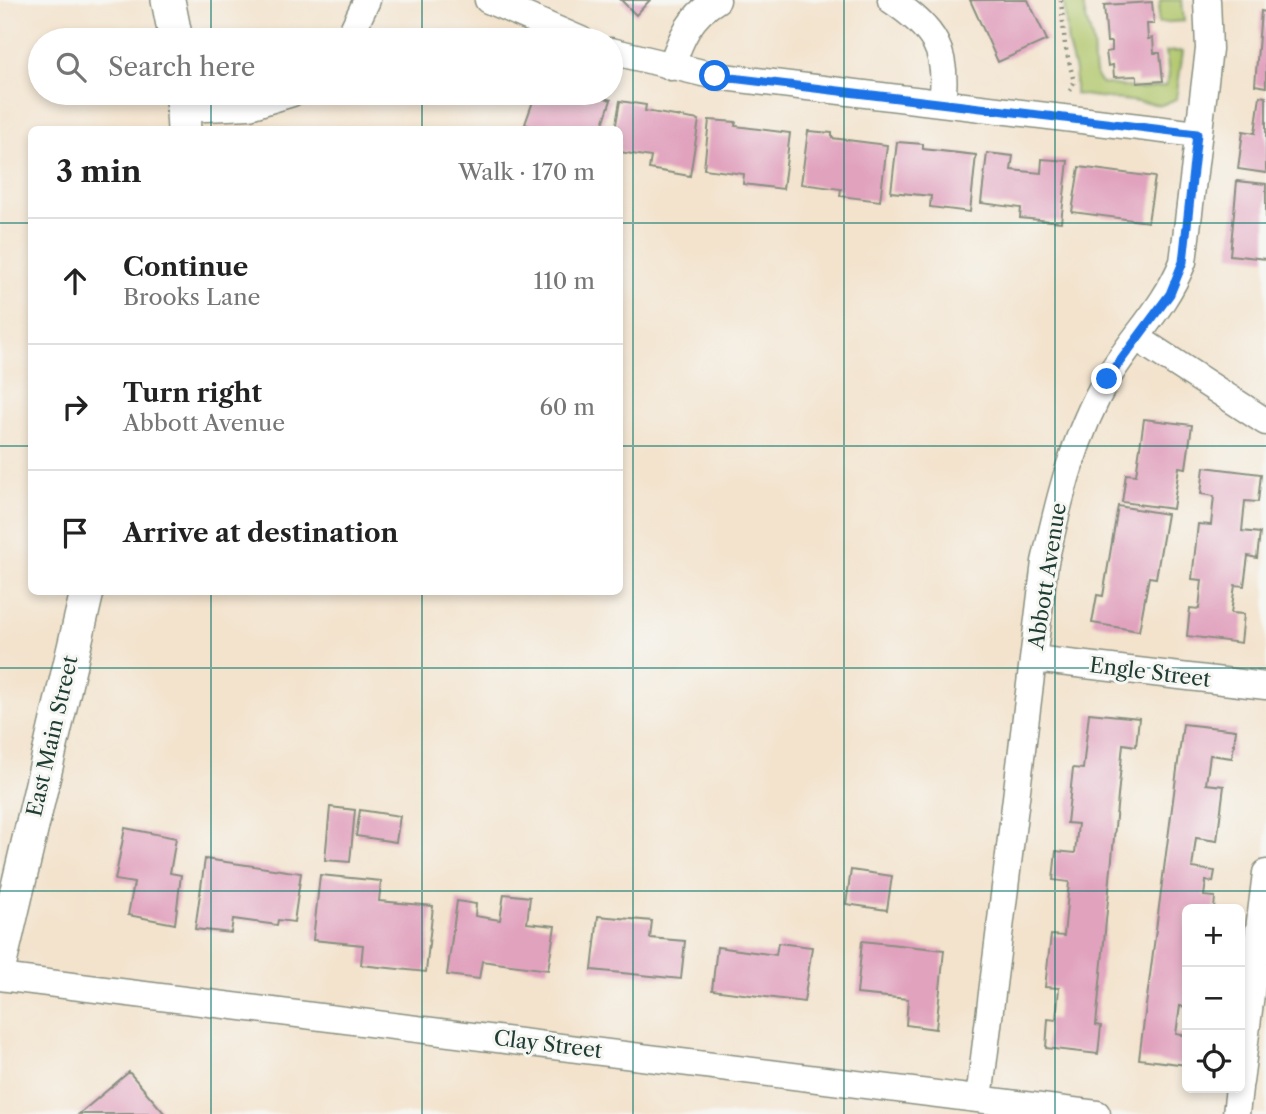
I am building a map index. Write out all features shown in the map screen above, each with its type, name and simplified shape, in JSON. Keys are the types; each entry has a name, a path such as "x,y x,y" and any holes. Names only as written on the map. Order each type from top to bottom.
{"street":[{"path":"168,0 174,28"},
{"path":"354,28 367,0"},
{"path":"488,0 553,28"},
{"path":"671,67 684,31 702,8 717,0"},
{"path":"891,0 911,14 936,41 946,75 942,103"},
{"name":"Abbott Avenue","path":"979,1099 1045,562 1060,494 1084,427 1107,379 1170,294 1183,262 1209,49 1207,0"},
{"path":"623,54 715,76 1197,134"},
{"path":"183,110 252,105"},
{"path":"1137,338 1266,422"},
{"name":"East Main Street","path":"0,963 86,595"},
{"name":"Engle Street","path":"1034,659 1266,686"},
{"path":"1245,1042 1266,873"},
{"name":"Clay Street","path":"0,977 1097,1114"},
{"path":"1236,1114 1238,1093"}],"path":[{"path":"1061,0 1065,45 1074,82 1069,92"}],"green space":[{"path":"1064,0 1083,0 1093,45 1095,70 1101,83 1138,89 1165,86 1169,76 1166,52 1183,51 1176,99 1162,105 1075,94 1075,71 1068,45"},
{"path":"1160,0 1182,0 1184,21 1158,23"}],"building":[{"path":"621,0 650,0 636,15"},
{"path":"970,0 1028,0 1047,40 998,62"},
{"path":"1152,2 1154,24 1147,24 1148,39 1153,38 1154,53 1160,53 1163,81 1137,83 1137,76 1114,77 1113,65 1108,66 1106,52 1112,51 1112,42 1107,42 1104,5"},
{"path":"1261,11 1266,12 1266,87 1255,85"},
{"path":"1260,96 1266,97 1266,173 1238,169 1243,131 1255,133"},
{"path":"623,101 646,105 645,111 699,120 690,176 649,169 651,157 623,152 623,126 616,126 619,105 623,105"},
{"path":"532,105 609,105 602,126 525,124"},
{"path":"709,120 736,122 735,126 790,133 783,189 743,184 744,174 704,169"},
{"path":"808,131 832,133 832,138 887,145 880,201 840,196 841,189 801,184"},
{"path":"897,142 923,144 923,149 976,155 970,212 930,207 931,196 891,192"},
{"path":"987,153 1013,156 1011,170 1041,173 1042,159 1068,161 1061,222 1020,218 1021,208 981,203"},
{"path":"1079,167 1155,177 1148,222 1072,212"},
{"path":"1237,181 1266,184 1266,259 1230,255"},
{"path":"1144,419 1192,425 1186,468 1179,467 1173,509 1122,502 1126,474 1136,475"},
{"path":"1204,467 1261,474 1258,502 1245,501 1242,531 1260,533 1257,558 1248,556 1244,586 1235,585 1231,613 1244,614 1241,643 1187,636 1190,608 1199,609 1202,580 1192,579 1198,524 1211,525 1214,496 1201,494"},
{"path":"1118,506 1167,514 1156,578 1149,577 1139,631 1092,623 1097,595 1103,596"},
{"path":"1089,713 1139,718 1136,746 1123,744 1096,1025 1101,1026 1098,1054 1046,1048 1048,1019 1056,1020 1059,988 1045,987 1051,935 1064,936 1069,882 1053,880 1056,851 1075,853 1078,824 1067,823 1073,768 1083,769"},
{"path":"1183,724 1236,730 1232,758 1210,755 1206,784 1224,786 1217,841 1196,838 1192,868 1215,871 1213,882 1206,881 1204,896 1215,897 1214,904 1182,904 1182,1006 1176,1034 1182,1035 1182,1064 1139,1059"},
{"path":"330,807 355,810 350,862 325,860"},
{"path":"360,810 400,816 396,842 356,836"},
{"path":"125,828 176,838 170,873 181,875 175,924 128,915 134,883 115,880"},
{"path":"205,859 301,873 294,922 278,920 277,925 233,919 231,933 195,929"},
{"path":"851,870 892,876 887,910 846,904"},
{"path":"320,875 381,881 379,901 433,906 426,972 361,965 363,945 313,940"},
{"path":"504,894 530,897 527,923 555,926 548,970 482,961 479,979 447,975 457,901 476,904 475,916 500,920"},
{"path":"598,916 652,921 650,938 685,941 681,979 592,970"},
{"path":"862,941 944,950 936,1029 906,1025 908,999 857,994"},
{"path":"778,943 812,947 804,1002 712,990 717,947 776,955"},
{"path":"129,1072 165,1114 79,1114"}],"route":[{"path":"715,76 1197,134 1183,262 1170,294 1107,379"}]}
